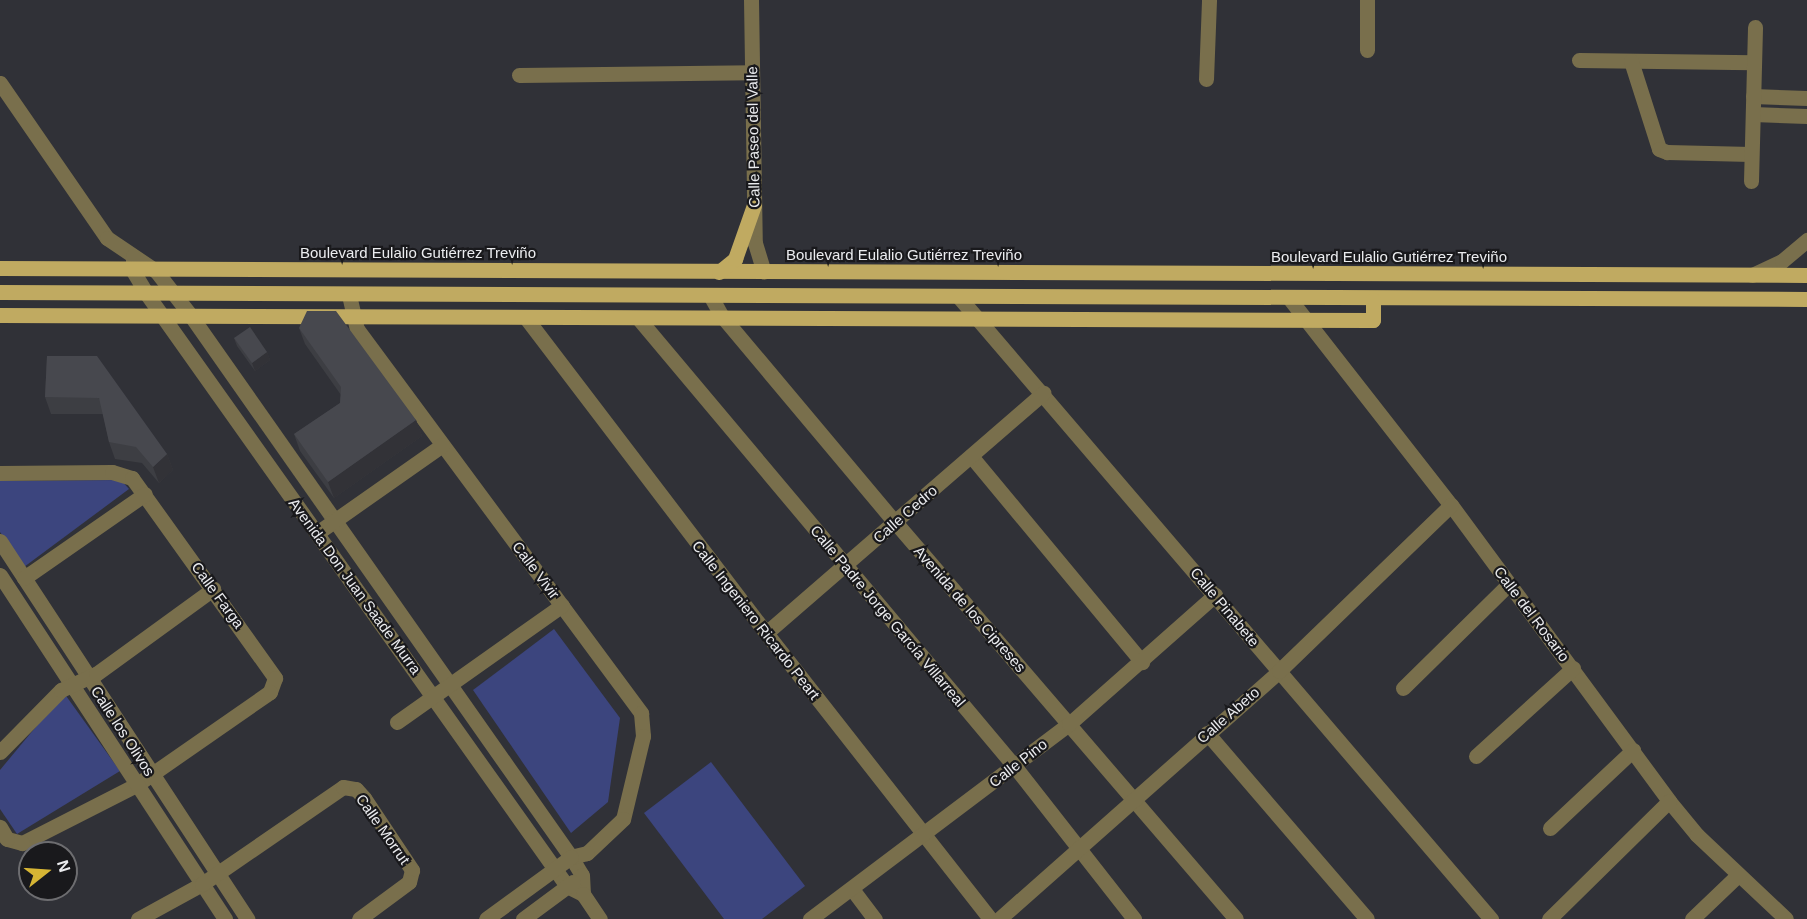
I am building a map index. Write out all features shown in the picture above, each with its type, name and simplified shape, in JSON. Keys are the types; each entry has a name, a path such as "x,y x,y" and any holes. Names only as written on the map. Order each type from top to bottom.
{"main road":[{"path":"719,272 735,259 754,205"},
{"name":"Boulevard Eulalio Gutiérrez Treviño","path":"0,268 133,264 156,271 1807,275"},
{"path":"764,272 778,285 814,295"},
{"path":"0,292 175,295 814,295 1373,300 1807,299"},
{"path":"0,315 353,319 638,318 721,315 1373,320 1373,300"}],"street":[{"name":"Calle Paseo del Valle","path":"751,0 755,243 764,272"},
{"path":"1206,80 1209,0"},
{"path":"1366,0 1367,50"},
{"path":"1751,181 1755,27"},
{"path":"1578,60 1754,62"},
{"path":"1630,61 1659,149 1667,152 1751,154"},
{"path":"519,75 752,72"},
{"path":"0,83 91,219 133,264"},
{"path":"1753,96 1807,98"},
{"path":"1753,114 1807,116"},
{"path":"1752,275 1782,261 1807,240"},
{"name":"Avenida Don Juan Saade Murra","path":"133,264 146,293 554,868 567,886 583,894 600,919"},
{"name":"Avenida Don Juan Saade Murra","path":"156,271 191,316 453,684 571,857 582,875 583,894"},
{"name":"Calle Vivir","path":"349,295 353,319 442,445 635,701 643,724 628,810 587,853"},
{"name":"Avenida de los Cipreses","path":"710,295 721,315 895,522 1236,919"},
{"name":"Calle Pinabete","path":"958,296 1491,919"},
{"name":"Calle del Rosario","path":"1289,298 1451,505 1669,801 1738,875 1786,919"},
{"name":"Calle Ingeniero Ricardo Peart","path":"526,318 766,633 990,919"},
{"name":"Calle Padre Jorge García Villarreal","path":"638,318 1015,767 1134,919"},
{"name":"Calle Cedro","path":"766,633 1043,393"},
{"path":"317,533 442,445"},
{"path":"971,456 1142,662"},
{"name":"Calle Farga","path":"0,473 119,472 132,478 273,671 274,686 152,776 136,785 22,843 7,838 0,827"},
{"path":"24,578 145,494"},
{"name":"Calle Abeto","path":"999,919 1279,671 1451,505"},
{"name":"Calle los Olivos","path":"0,542 247,919"},
{"name":"Calle los Olivos","path":"0,575 225,919"},
{"path":"1403,688 1509,584"},
{"path":"0,752 49,700 71,684 88,677 213,589"},
{"name":"Calle Pino","path":"810,919 1015,767 1142,662 1215,595"},
{"path":"397,722 562,605"},
{"path":"1476,756 1573,668"},
{"path":"1207,733 1367,919"},
{"path":"1550,828 1633,750"},
{"name":"Calle Morrut","path":"138,919 202,884 335,789 351,787 364,798 412,870 409,882 359,919"},
{"path":"1549,919 1669,801"},
{"path":"486,919 554,868 571,857 587,853 582,875 523,919"},
{"path":"1692,919 1738,875"},
{"path":"852,889 875,919"}],"shaded area":[{"path":"121,480 129,489 24,567 0,532 0,481"},
{"path":"554,629 620,718 608,802 571,833 473,690"},
{"path":"64,693 120,771 17,834 0,809 0,770"},
{"path":"711,762 805,886 762,919 724,919 644,813"}],"building":[{"path":"307,311 336,311 416,420 328,482 294,434 340,403 341,387 299,328"},
{"path":"250,327 267,352 252,363 234,338"},
{"path":"47,356 97,356 167,454 153,467 136,447 109,442 99,398 45,397"}]}
